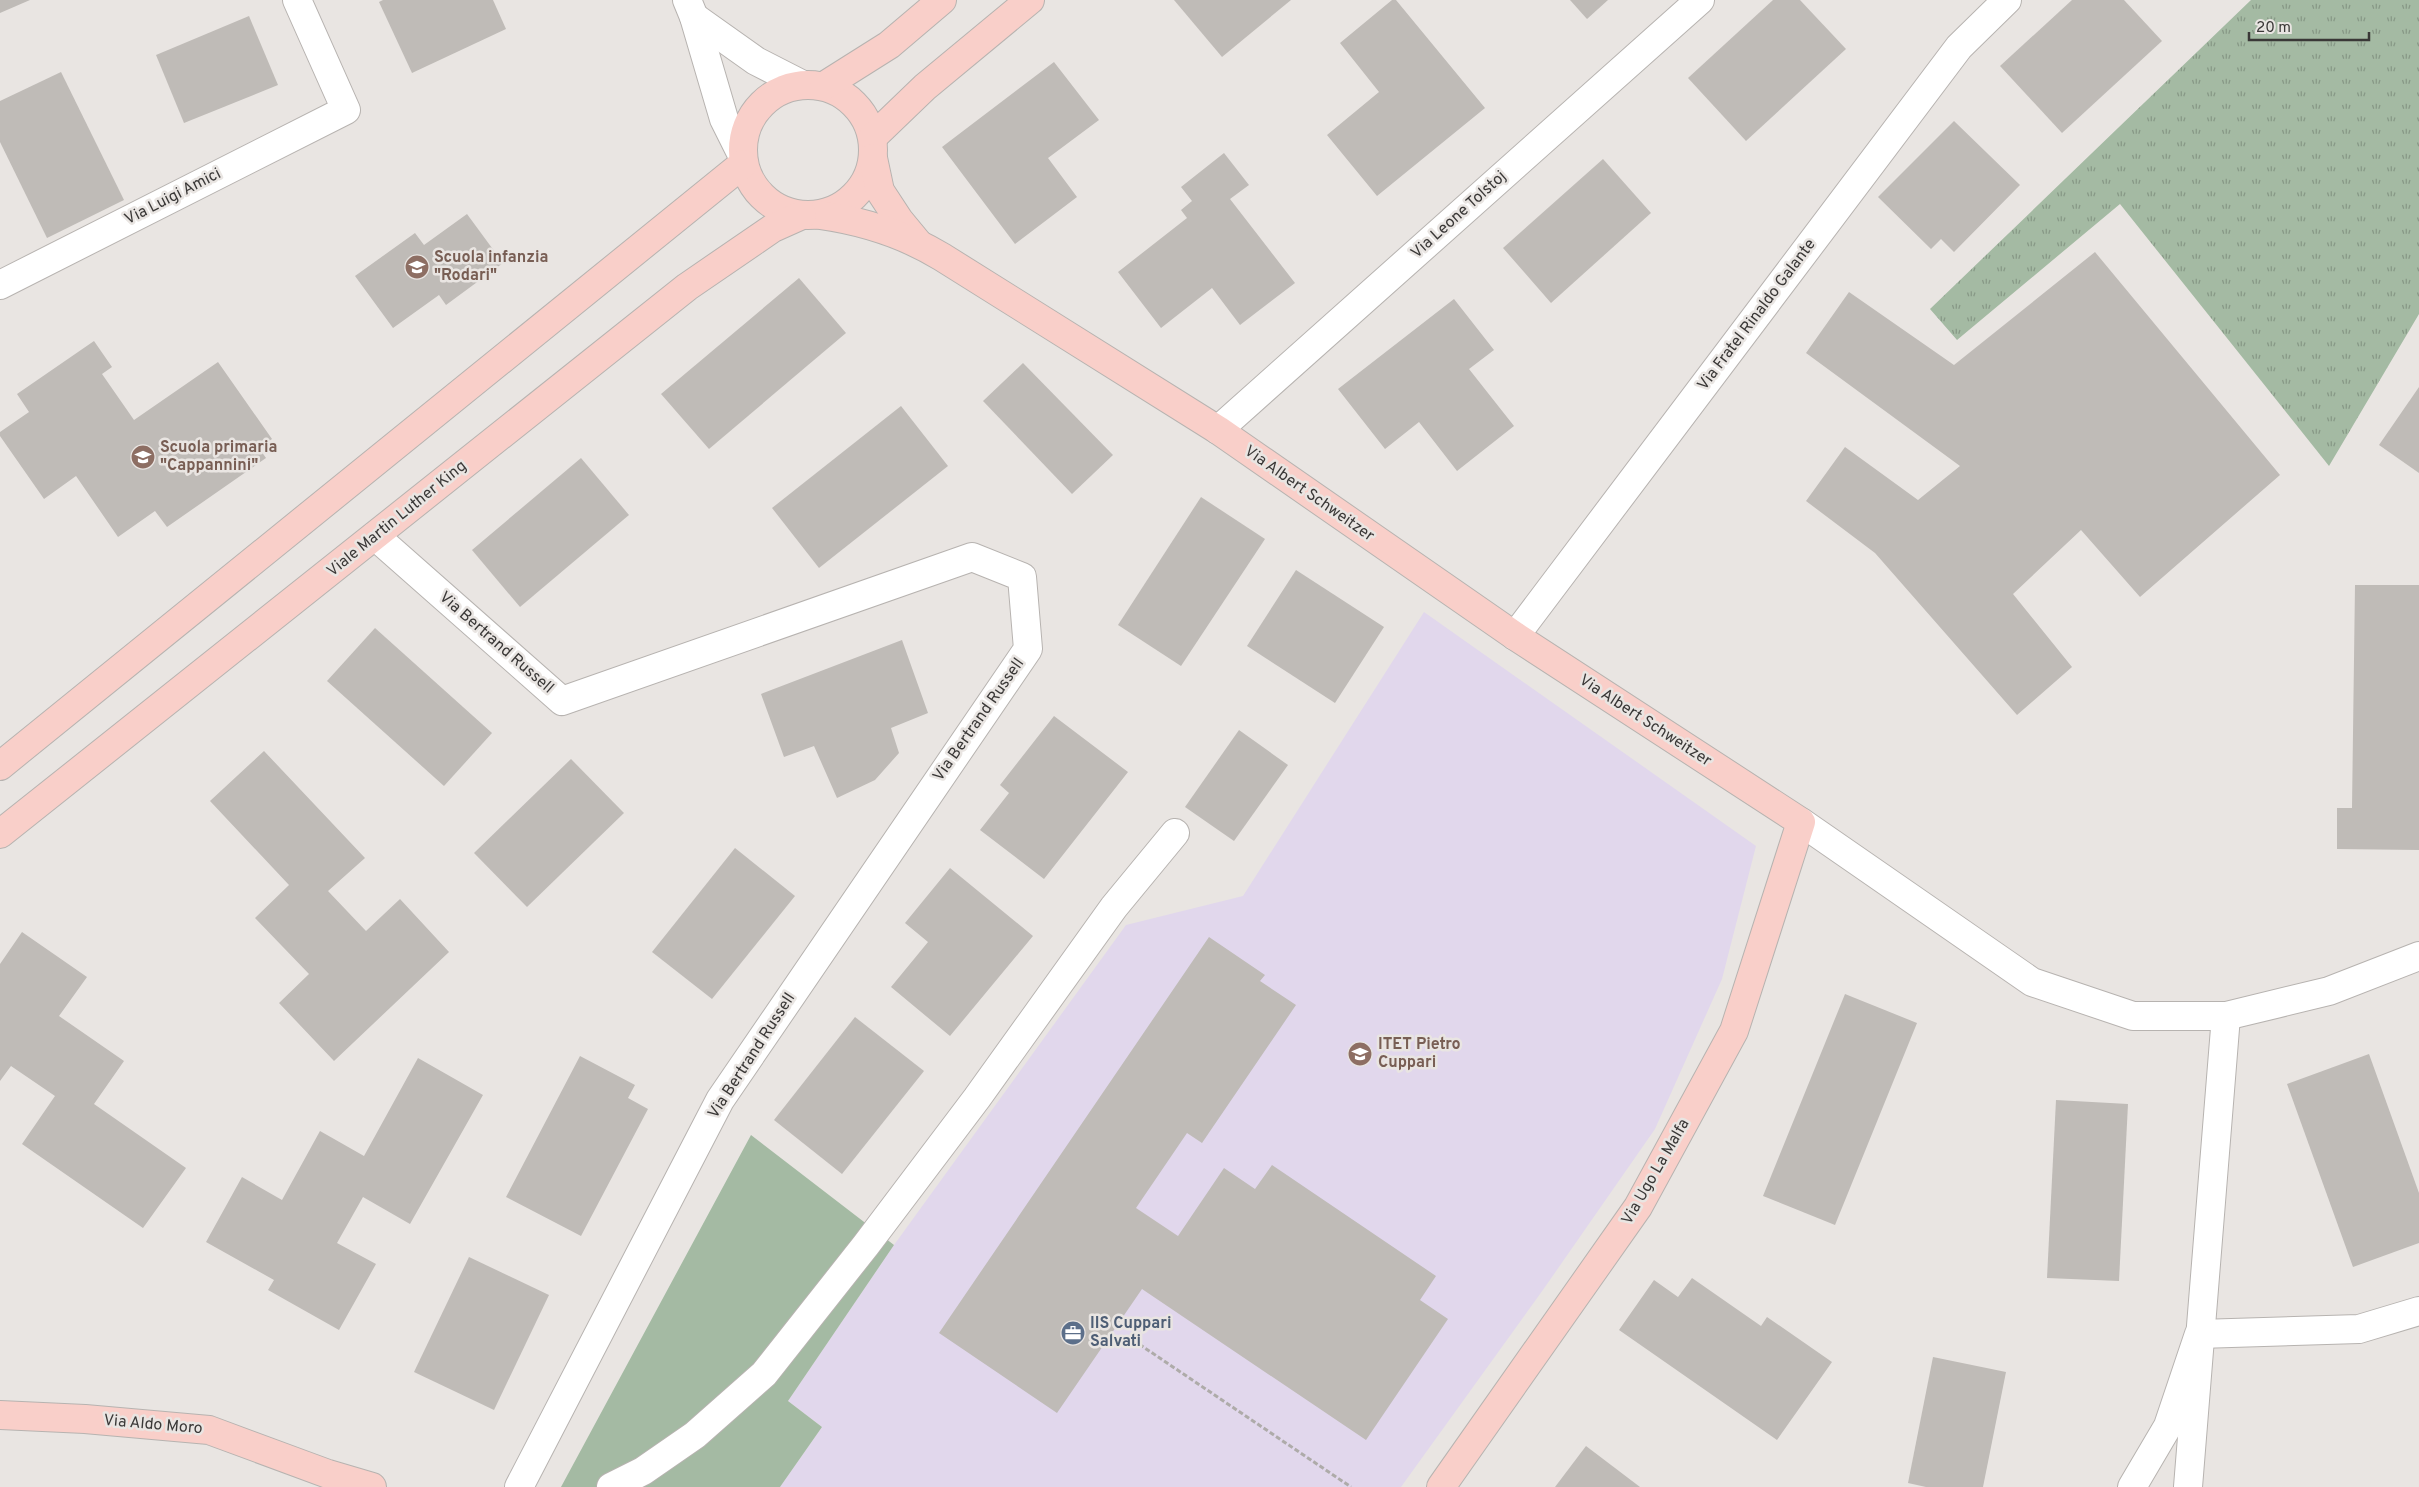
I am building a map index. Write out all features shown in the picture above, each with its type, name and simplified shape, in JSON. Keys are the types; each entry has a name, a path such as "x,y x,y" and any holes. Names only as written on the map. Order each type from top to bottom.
{"street":[{"name":"Via Luigi Amici","path":"1,282 346,110 297,0"},
{"path":"0,766 743,159 744,134 752,116 765,100 782,89 812,85 889,44 942,0"},
{"name":"Viale Martin Luther King","path":"0,834 687,287 773,228 811,215 840,208 856,194 868,177 873,147 924,88 1030,0"},
{"name":"Via Leone Tolstoj","path":"1218,430 1700,0"},
{"name":"Via Fratel Rinaldo Galante","path":"1515,636 1959,47 2007,0"},
{"path":"690,8 756,61 812,85 841,92 856,104 867,119 873,147"},
{"path":"690,8 724,119 743,159 749,180 758,193 771,204 786,212 811,215"},
{"name":"Via Albert Schweitzer","path":"873,147 880,190 899,220 918,243"},
{"name":"Via Albert Schweitzer","path":"811,215 847,218 918,243 1218,430 1515,636 1801,822 2032,982 2132,1016 2226,1016 2329,991 2419,956"},
{"name":"Via Bertrand Russell","path":"375,536 562,701 972,557 1022,577 1028,649 720,1100 519,1487"},
{"name":"Via Ugo La Malfa","path":"1441,1487 1638,1207 1725,1048 1734,1031 1801,822"},
{"path":"612,1487 643,1471 696,1435 764,1374 866,1245 977,1098 1114,908 1175,833"},
{"path":"2188,1487 2226,1016"},
{"path":"2199,1334 2359,1328 2419,1311"},
{"path":"2132,1487 2168,1426 2199,1334"},
{"name":"Via Aldo Moro","path":"0,1415 85,1419 210,1430 334,1481 372,1487"}],"path":[{"path":"1133,1340 1352,1487"}],"shaded area":[{"name":"ITET Pietro Cuppari","path":"1424,612 1756,846 1722,979 1655,1129 1545,1287 1401,1487 780,1487 822,1427 788,1401 894,1245 1126,925 1243,896"}],"green space":[{"path":"2251,0 2419,0 2419,314 2329,466 2120,204 1957,340 1930,309"},
{"path":"751,1135 894,1245 788,1401 822,1427 780,1487 561,1487"}],"building":[{"path":"0,0 30,0 0,13"},
{"path":"383,0 493,0 506,29 412,73 379,2"},
{"path":"1174,0 1291,0 1222,57"},
{"path":"1392,0 1396,0 1485,108 1377,196 1327,135 1379,92 1340,43"},
{"path":"1570,0 1608,0 1587,19"},
{"path":"1773,0 1800,0 1846,49 1746,141 1688,78"},
{"path":"2072,0 2124,0 2162,41 2062,133 2000,66"},
{"path":"249,16 278,85 184,123 156,55"},
{"path":"1054,62 1099,120 1048,158 1077,197 1015,244 942,147"},
{"path":"61,72 124,200 47,238 0,142 0,101"},
{"path":"1954,121 2020,185 1954,252 1941,239 1931,249 1878,197"},
{"path":"1224,153 1249,185 1230,199 1295,283 1240,325 1212,288 1161,328 1118,272 1187,218 1181,210 1192,201 1181,187"},
{"path":"1603,159 1651,213 1551,303 1503,248"},
{"path":"467,214 503,263 446,305 439,295 393,328 355,276 415,233 424,245"},
{"path":"2095,252 2280,475 2140,597 2081,530 2013,594 2072,667 2017,715 1875,553 1806,501 1845,447 1918,500 1960,466 1806,353 1849,292 1954,365"},
{"path":"799,278 846,333 709,449 661,394"},
{"path":"1454,299 1494,350 1469,369 1514,426 1457,471 1419,422 1385,449 1338,389"},
{"path":"94,341 112,367 102,374 134,420 218,362 272,439 259,448 266,458 167,527 155,511 118,537 76,476 44,499 0,436 0,432 29,412 17,394"},
{"path":"1023,363 1113,455 1072,494 983,401"},
{"path":"2419,387 2419,473 2379,445"},
{"path":"901,406 948,466 819,568 772,508"},
{"path":"581,458 629,515 520,607 472,550"},
{"path":"1201,497 1265,539 1181,666 1118,625"},
{"path":"1296,570 1384,627 1335,703 1247,646"},
{"path":"2355,585 2419,585 2419,850 2337,849 2337,808 2352,808"},
{"path":"375,628 492,733 444,786 327,681"},
{"path":"902,640 928,713 891,728 899,753 875,780 837,798 814,746 784,757 761,694"},
{"path":"1054,716 1128,772 1044,879 980,830 1009,793 1000,785"},
{"path":"1239,730 1288,765 1234,841 1185,807"},
{"path":"264,751 365,858 328,891 366,931 400,899 449,952 334,1061 279,1003 309,974 255,918 289,885 210,801"},
{"path":"571,759 624,813 527,907 474,853"},
{"path":"735,848 795,896 712,999 652,952"},
{"path":"950,868 1033,936 950,1036 891,987 928,942 905,923"},
{"path":"22,932 87,977 59,1016 124,1061 94,1104 186,1168 143,1228 22,1144 55,1096 11,1066 0,1081 0,964"},
{"path":"1209,937 1265,975 1260,981 1296,1005 1202,1143 1187,1133 1136,1208 1178,1236 1224,1168 1255,1189 1272,1165 1436,1276 1420,1300 1448,1319 1366,1440 1142,1289 1057,1413 939,1333"},
{"path":"1845,994 1917,1023 1835,1225 1763,1196"},
{"path":"855,1017 924,1071 842,1174 774,1120"},
{"path":"2369,1054 2419,1193 2419,1243 2353,1267 2287,1084"},
{"path":"580,1056 635,1085 628,1098 648,1109 581,1236 506,1197"},
{"path":"418,1058 483,1095 410,1224 363,1197 337,1243 376,1264 339,1330 268,1290 274,1280 206,1242 242,1177 282,1200 320,1131 364,1156"},
{"path":"2056,1100 2128,1104 2119,1281 2047,1278"},
{"path":"469,1257 549,1295 494,1410 414,1372"},
{"path":"1692,1278 1761,1326 1767,1317 1832,1362 1777,1440 1619,1330 1654,1280 1678,1297"},
{"path":"1933,1357 2006,1372 1983,1487 1926,1487 1908,1483"},
{"path":"1586,1446 1640,1487 1555,1487"}],"place":[{"name":"Scuola infanzia \"Rodari\"","path":"417,267"},
{"name":"Scuola primaria \"Cappannini\"","path":"143,457"},
{"name":"ITET Pietro Cuppari","path":"1360,1054"},
{"name":"IIS Cuppari Salvati","path":"1073,1333"}]}
